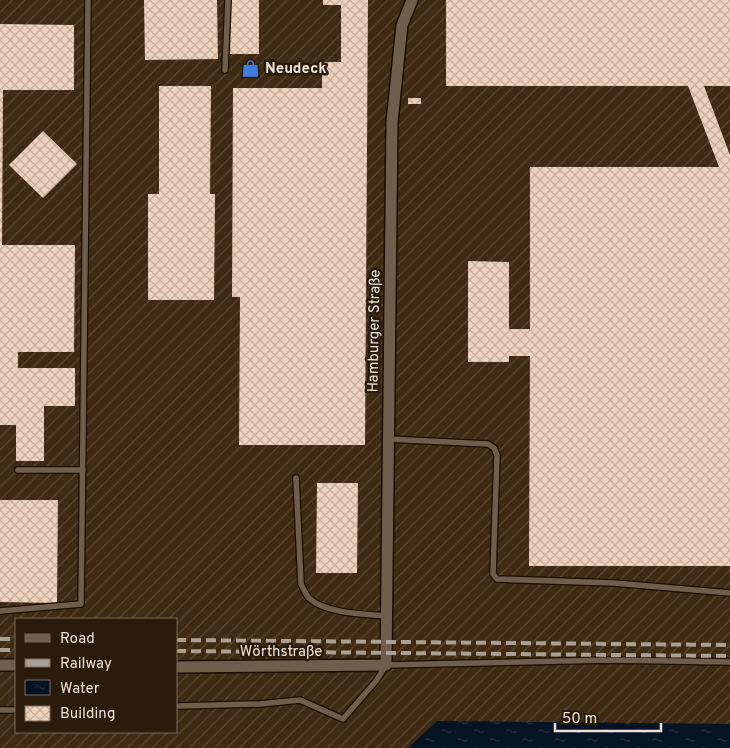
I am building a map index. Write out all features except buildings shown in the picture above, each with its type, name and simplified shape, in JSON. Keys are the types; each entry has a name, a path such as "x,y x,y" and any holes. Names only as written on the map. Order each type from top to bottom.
{"street":[{"name":"Hamburger Straße","path":"386,665 392,122 402,25 412,0"},
{"path":"0,665 15,665"},
{"name":"Wörthstraße","path":"178,667 386,665"}],"lane":[{"path":"0,611 81,604 88,0"},
{"path":"226,70 228,0"},
{"path":"388,439 488,444 494,448 497,455 493,574 497,580 614,583 730,593"},
{"path":"18,470 83,470"},
{"path":"296,478 301,584 309,598 322,606 349,612 388,616"},
{"path":"178,706 260,704 300,700 343,719 376,681 386,665 608,660 730,662"},
{"path":"0,710 15,710"}],"shaded area":[{"path":"0,0 730,0 730,724 437,721 408,748 0,748"}],"water":[{"path":"437,721 730,724 730,748 408,748"}],"railway":[{"path":"0,639 15,639"},
{"path":"178,640 730,645"},
{"path":"0,650 15,650"},
{"path":"178,651 730,656"}],"place":[{"name":"Neudeck","path":"251,69"}]}
